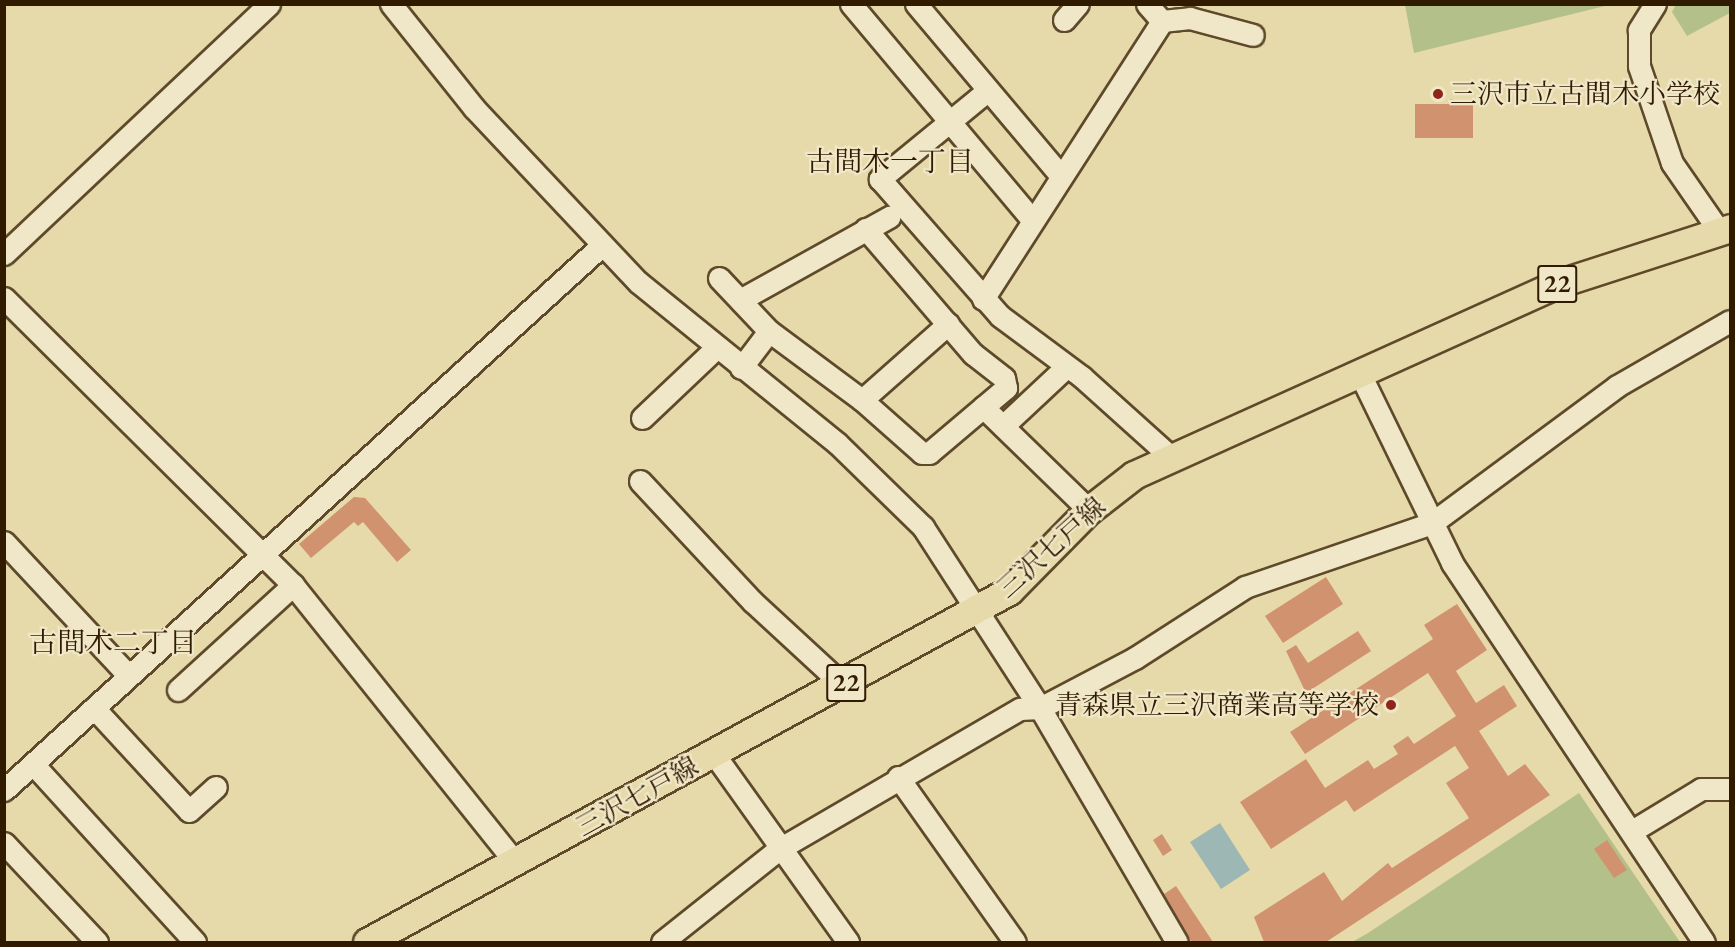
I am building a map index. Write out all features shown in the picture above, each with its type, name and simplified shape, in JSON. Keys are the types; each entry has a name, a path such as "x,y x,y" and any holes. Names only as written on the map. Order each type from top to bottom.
{"main road":[{"name":"三沢七戸線","path":"367,942 843,685 977,609 1038,566 1089,510 1134,475 1554,285 1725,229"}],"street":[{"path":"4,254 269,4"},
{"path":"392,4 462,94 601,246 716,348 895,495 977,609 1040,708 1177,942"},
{"path":"851,4 1033,221"},
{"path":"916,4 1061,176"},
{"path":"1148,4 1162,21"},
{"path":"1655,4 1639,30 1639,66 1672,163 1725,229"},
{"path":"1162,21 1190,18 1253,35"},
{"path":"983,299 1162,21"},
{"path":"987,91 880,179 983,299 1171,457"},
{"path":"740,300 889,217"},
{"path":"719,278 769,332 862,400 922,453 1006,388 1004,378 973,354 866,229"},
{"path":"4,790 601,246"},
{"path":"4,298 293,585 516,862"},
{"path":"662,942 779,849 898,777 1020,709 1040,708 1135,658 1245,587 1432,523 1617,386 1731,321"},
{"path":"862,400 948,324"},
{"path":"741,368 769,332"},
{"path":"642,418 716,348"},
{"path":"1003,426 1066,367"},
{"path":"1360,374 1452,563 1704,942"},
{"path":"983,407 1089,510"},
{"path":"640,481 753,602 843,685"},
{"path":"4,542 129,676"},
{"path":"178,690 293,585"},
{"path":"94,708 189,811 216,787"},
{"path":"714,754 779,849 848,942"},
{"path":"33,764 195,942"},
{"path":"898,777 1015,942"},
{"path":"1632,831 1701,789 1731,789"},
{"path":"4,843 97,942"}],"green space":[{"path":"1405,4 1609,5 1414,53"},
{"path":"1676,4 1730,5 1730,13 1687,36 1672,12"},
{"path":"1579,793 1680,942 1352,942 1368,933"}],"water":[{"path":"1220,823 1250,870 1221,889 1190,842"}],"building":[{"path":"1450,99 1473,104 1473,138 1415,138 1415,104 1450,104"},
{"path":"354,497 365,498 411,550 397,562 363,522 358,526 354,522 311,558 299,544"},
{"path":"1326,577 1343,604 1283,643 1265,616"},
{"path":"1457,604 1487,650 1456,671 1476,703 1504,685 1517,706 1479,731 1508,776 1525,764 1550,795 1326,942 1264,942 1254,917 1324,872 1342,901 1388,863 1392,868 1469,818 1446,783 1469,768 1455,746 1354,812 1346,800 1271,849 1240,802 1306,759 1325,788 1368,760 1374,769 1398,754 1393,746 1408,736 1414,744 1456,716 1428,673 1305,754 1290,732 1433,639 1424,625"},
{"path":"1358,631 1371,651 1306,693 1286,651 1296,645 1308,663"},
{"path":"1162,834 1172,850 1163,856 1153,840"},
{"path":"1607,840 1627,870 1614,878 1594,849"},
{"path":"1176,886 1213,942 1192,942 1189,938 1164,894"}],"place":[{"name":"三沢市立古間木小学校","path":"1438,94"},
{"name":"青森県立三沢商業高等学校","path":"1391,705"}],"district":[{"name":"古間木一丁目","path":"890,161"},
{"name":"古間木二丁目","path":"113,642"}]}
